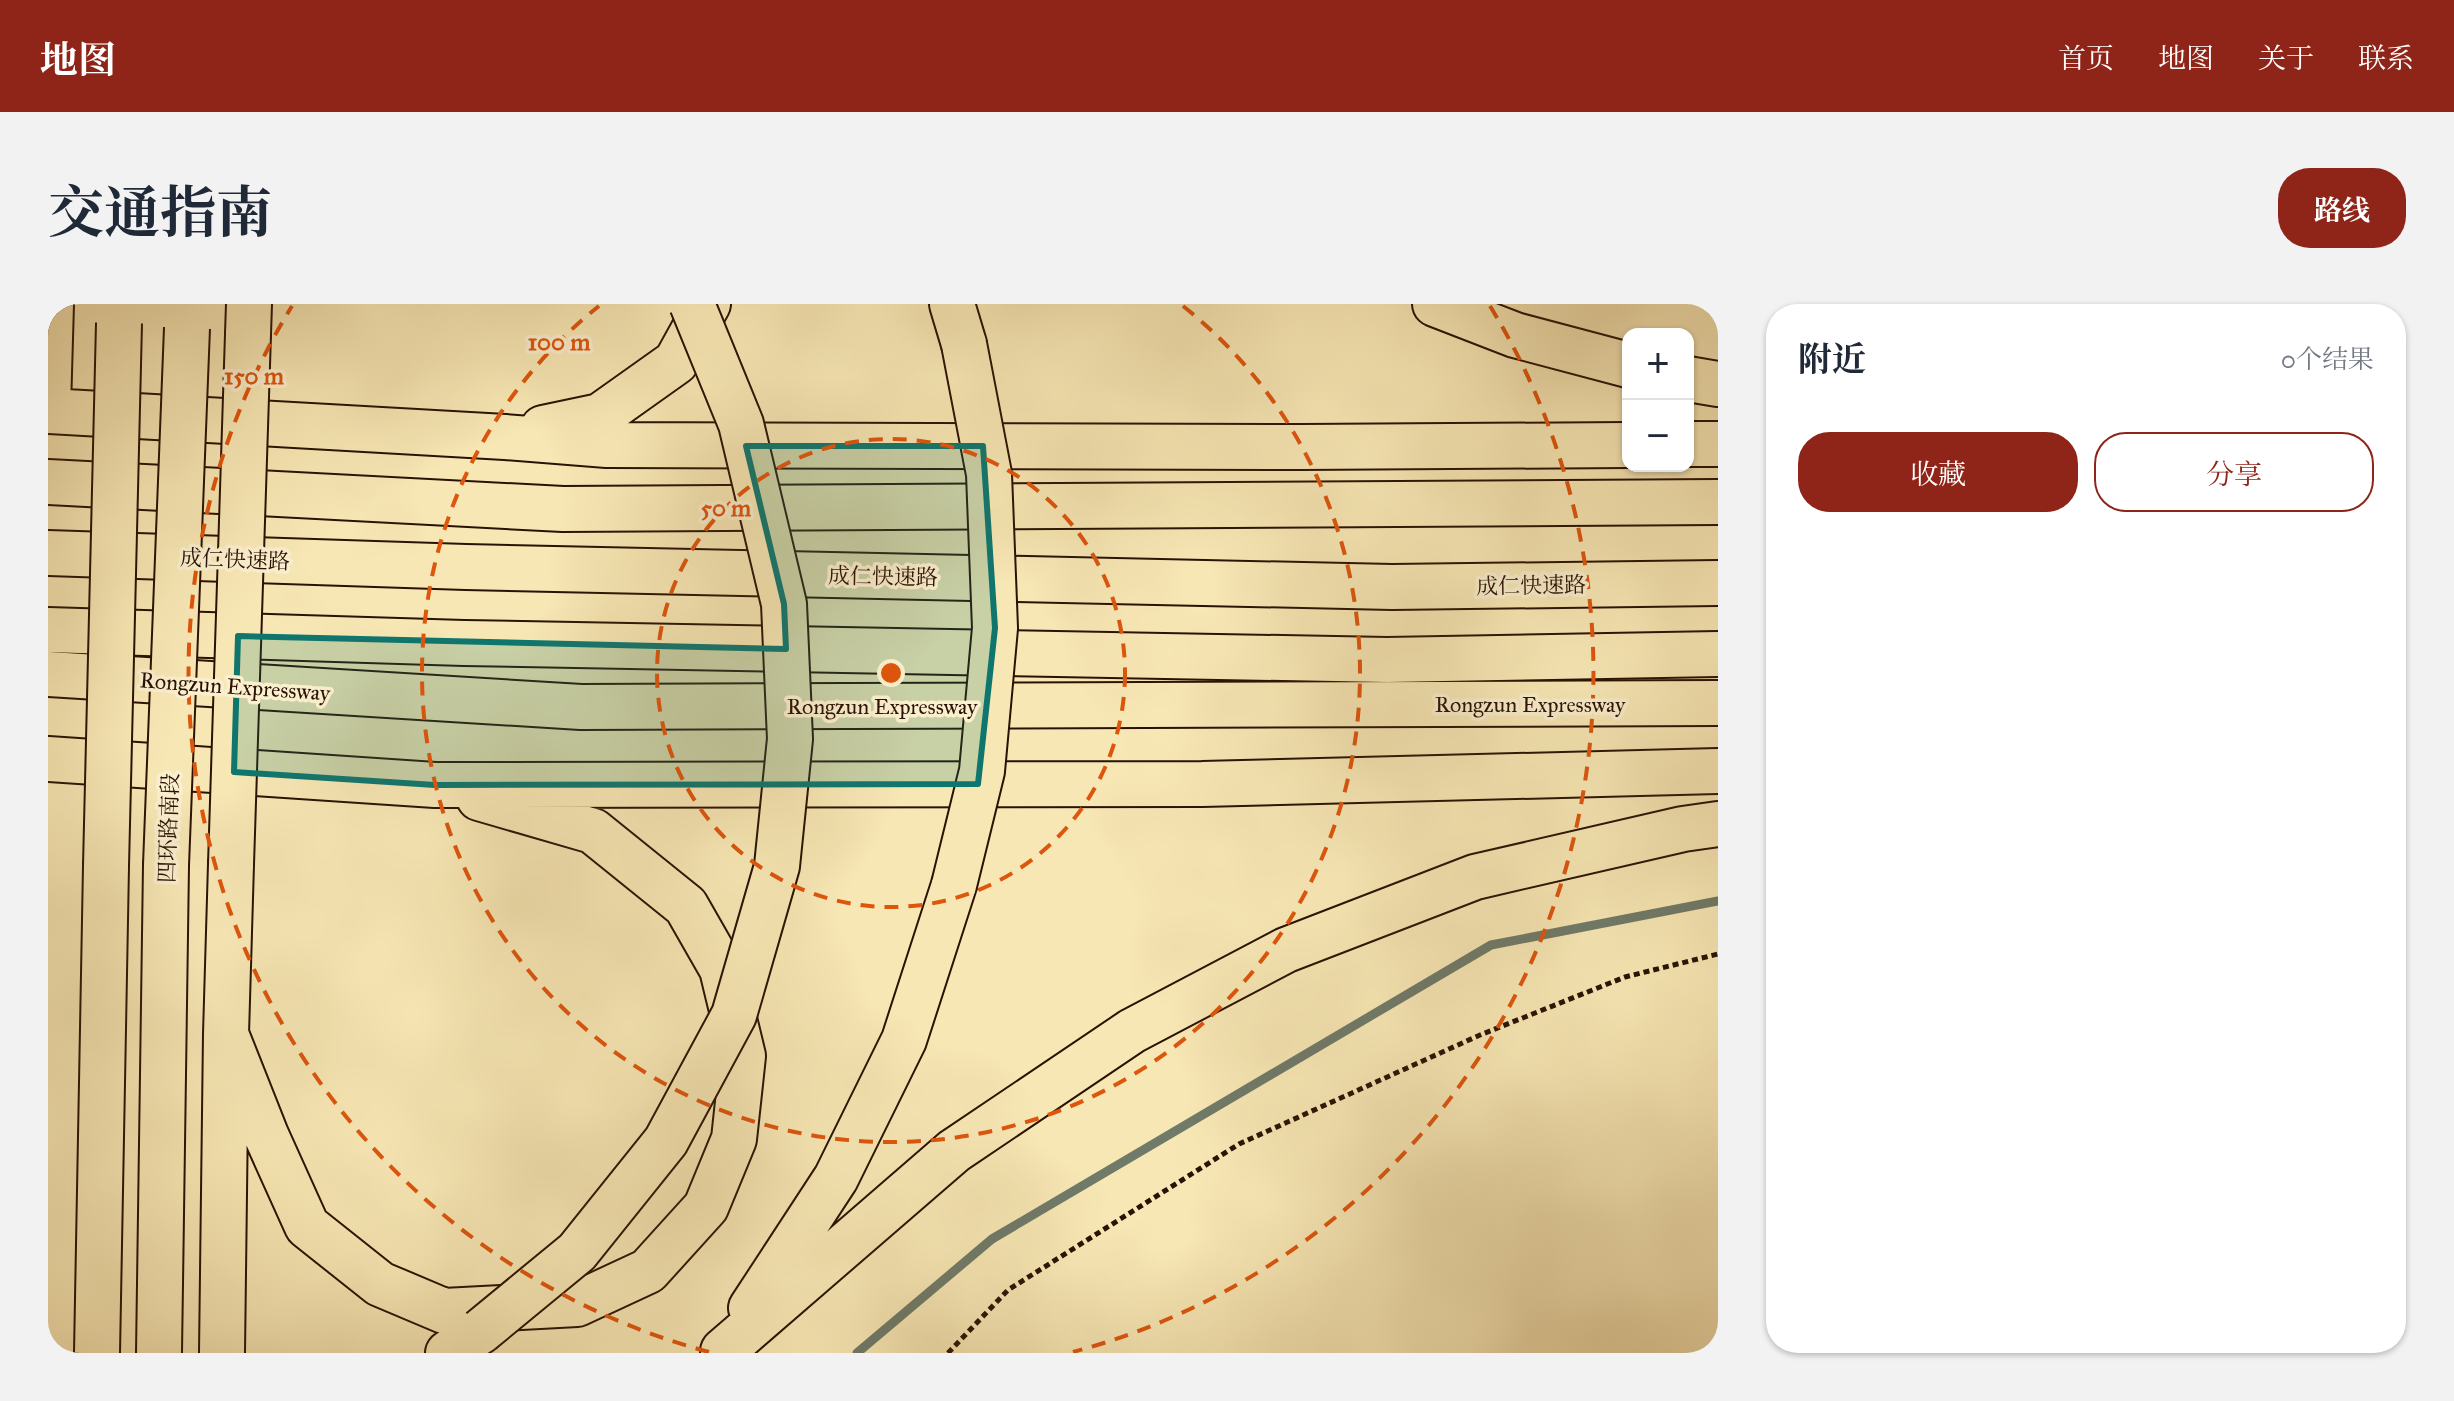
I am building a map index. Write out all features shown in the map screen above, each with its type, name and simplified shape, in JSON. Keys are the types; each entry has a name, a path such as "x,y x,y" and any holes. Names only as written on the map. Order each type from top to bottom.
{"highway":[{"path":"448,1353 481,1331 577,1252 666,1141 734,1015 777,866 790,739 784,604 741,424 692,304"},
{"path":"505,437 600,416 676,362 708,304"},
{"path":"1435,304 1515,335 1622,363"},
{"path":"51,312 48,409 607,445 1622,445"},
{"path":"97,1344 120,313"},
{"name":"四环路南段","path":"159,1338 166,865 188,316"},
{"path":"222,1353 226,1034 249,319"},
{"path":"722,1352 836,1178 904,1040 954,885 982,771 995,628 989,474 958,324"},
{"path":"1694,380 1718,384"},
{"path":"1694,444 1718,444"},
{"path":"48,482 563,509 1718,502"},
{"name":"成仁快速路","path":"48,553 466,567 1392,587 1718,583"},
{"path":"48,630 464,643 1356,660 1718,654"},
{"name":"Rongzun Expressway","path":"48,674 581,707 1718,703"},
{"path":"48,759 435,785 1202,784 1718,771"},
{"path":"226,1034 266,1135 307,1226 380,1284 444,1311 577,1304 648,1271 706,1207 734,1139 743,1056 722,969 686,906 593,831 435,785"},
{"path":"722,1352 954,1151 1132,1031 1286,950 1475,877 1683,829 1718,824"}],"path":[{"path":"1705,304 1718,307"},
{"path":"948,1353 1008,1290 1239,1144 1480,1035 1625,977 1718,954"}],"highlighted area":[{"path":"746,446 983,446 995,628 978,784 435,785 234,772 238,636 786,649 784,604"}],"waterway":[{"path":"857,1353 992,1239 1491,945 1718,901"}]}
